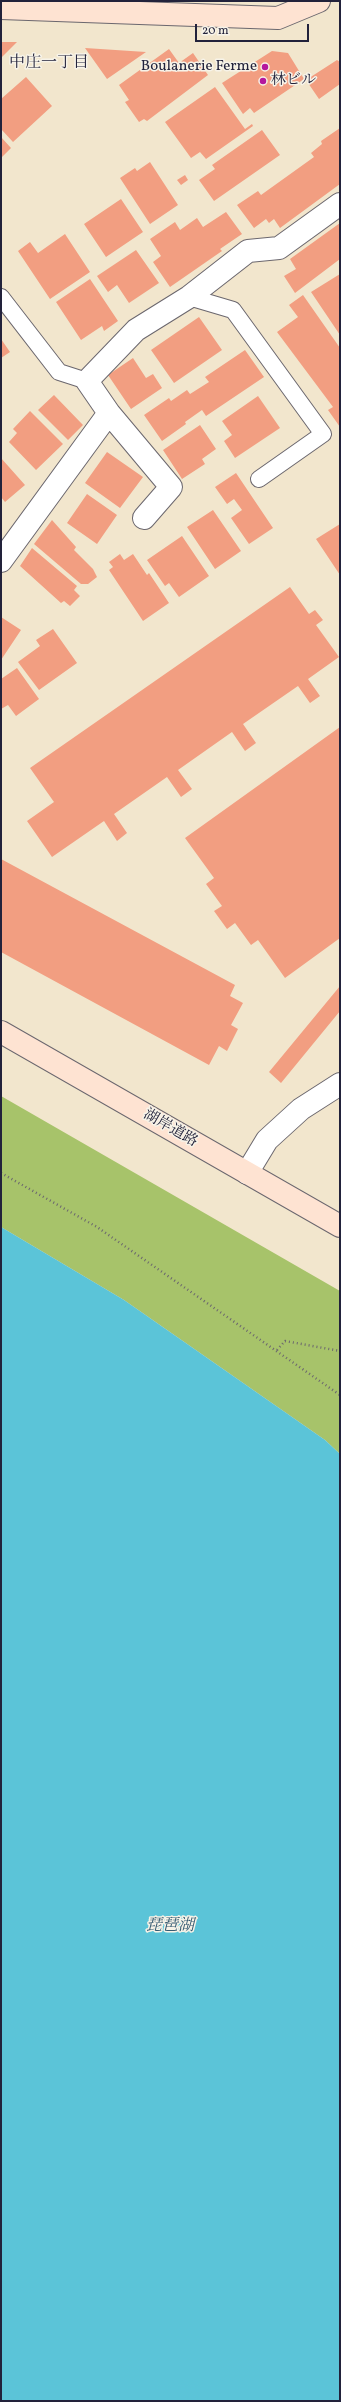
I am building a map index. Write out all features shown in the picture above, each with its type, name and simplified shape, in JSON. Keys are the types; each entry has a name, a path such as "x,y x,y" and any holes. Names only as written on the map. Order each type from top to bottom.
{"main road":[{"path":"1,8 278,18 319,1"},
{"name":"湖岸道路","path":"1,1032 340,1226"}],"street":[{"path":"144,518 171,487 109,414 87,381 136,330 189,297 248,251 279,248 340,204"},
{"path":"1,561 109,414"},
{"path":"247,1173 267,1140 301,1108 340,1084"}],"lane":[{"path":"1,297 58,372 87,381"},
{"path":"189,297 233,310 323,434 259,479"}],"path":[{"path":"1,1173 97,1227 340,1395"},
{"path":"277,1350 285,1341 340,1351"}],"green space":[{"path":"1,1096 340,1291 340,1454 325,1440 124,1300 1,1227"}],"water":[{"name":"琵琶湖","path":"1,1227 124,1300 325,1440 340,1454 340,2401 1,2401"}],"building":[{"path":"1,42 17,42 1,58"},
{"path":"85,48 146,52 107,79"},
{"path":"169,49 179,63 193,53 208,75 147,121 144,119 139,122 125,102 129,100 119,85"},
{"name":"林ビル","path":"272,51 288,53 304,79 254,113 250,108 243,114 222,83"},
{"path":"337,60 340,62 340,84 319,99 306,80"},
{"path":"26,77 52,106 13,142 1,129 1,99"},
{"path":"215,87 245,129 252,124 253,126 206,159 200,152 191,158 165,122"},
{"path":"340,128 340,184 280,228 274,219 269,223 266,219 254,228 237,205 258,191 261,195 314,157 311,153 322,144 321,141"},
{"path":"262,130 280,155 214,201 199,180 215,169 212,165"},
{"path":"1,137 11,148 1,158"},
{"path":"150,162 178,205 150,224 120,178 135,168 137,171"},
{"path":"185,175 188,180 181,185 177,180"},
{"path":"121,199 143,232 106,257 84,224"},
{"path":"226,212 242,234 220,249 222,251 170,287 153,262 161,256 150,239 175,222 180,230 197,218 203,227"},
{"path":"340,223 340,259 295,293 284,276 296,269 290,259"},
{"path":"65,234 90,272 50,299 18,251 30,242 38,253"},
{"path":"136,250 159,283 129,303 117,285 108,292 97,276"},
{"path":"340,274 340,335 311,292"},
{"path":"90,279 118,321 104,331 102,326 81,340 56,302"},
{"path":"303,295 340,348 340,427 328,410 333,407 277,332 298,317 289,305"},
{"path":"199,317 222,350 174,383 151,350"},
{"path":"1,339 10,352 1,358"},
{"path":"245,350 264,377 206,416 202,410 185,422 186,424 162,441 144,415 169,398 171,401 187,390 190,394 209,382 205,377"},
{"path":"133,358 146,378 153,374 162,388 131,409 108,375"},
{"path":"54,395 83,425 68,440 38,410"},
{"path":"258,396 280,428 235,458 224,441 232,435 222,421"},
{"path":"30,411 63,444 36,470 9,442 17,433 13,429"},
{"path":"200,425 216,449 202,459 205,464 182,479 163,450"},
{"path":"107,452 143,477 120,508 85,483"},
{"path":"1,458 25,485 5,502 1,497"},
{"path":"236,473 273,528 249,544 231,518 242,510 234,499 227,504 215,487"},
{"path":"87,494 117,515 97,544 67,523"},
{"path":"213,510 241,551 215,569 187,527"},
{"path":"52,520 76,547 74,550 93,569 97,577 88,584 81,584 34,544"},
{"path":"340,524 340,575 316,539"},
{"path":"182,536 209,576 179,597 169,583 165,586 147,560"},
{"path":"32,548 77,586 74,590 80,596 70,606 64,601 61,603 20,566"},
{"path":"120,554 124,560 133,554 147,575 149,573 169,603 143,621 109,570 113,567 109,562"},
{"path":"290,587 309,614 315,610 323,620 316,625 339,657 308,679 320,696 310,703 298,686 243,724 256,743 245,751 232,732 178,770 192,789 181,797 167,777 114,814 127,833 117,841 104,821 52,857 27,821 54,802 30,768"},
{"path":"1,617 21,630 1,660"},
{"path":"53,629 77,663 39,690 18,662 40,646 36,640"},
{"path":"17,668 39,699 16,716 8,705 1,709 1,679"},
{"path":"340,727 340,938 285,978 258,940 251,945 235,923 227,929 214,911 222,906 206,884 214,878 185,838"},
{"path":"1,859 235,985 230,996 243,1003 231,1025 238,1029 227,1051 219,1046 209,1065 1,952"},
{"path":"340,986 340,1011 281,1083 269,1072"}],"place":[{"name":"Boulanerie Ferme","path":"265,67"},
{"name":"林ビル","path":"263,81"}],"district":[{"name":"中庄一丁目","path":"49,64"}]}
